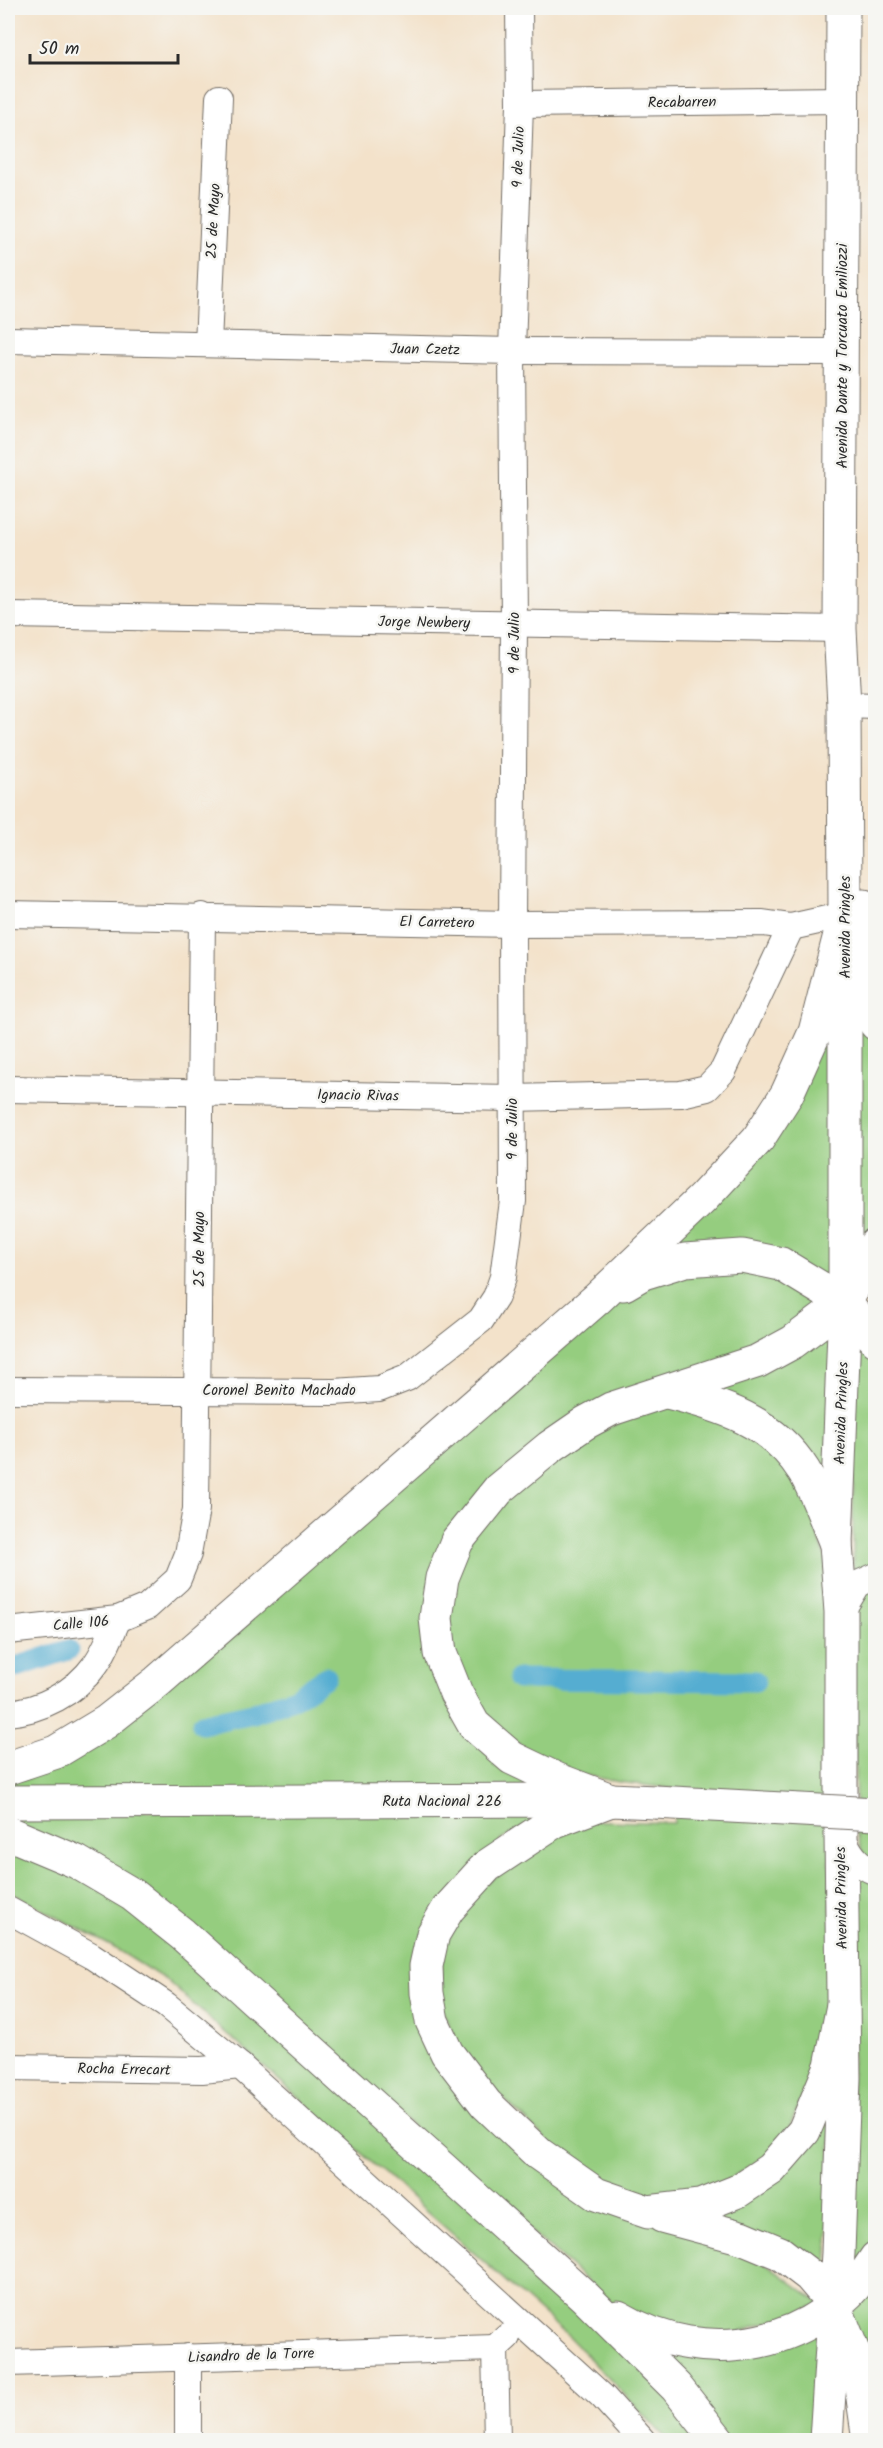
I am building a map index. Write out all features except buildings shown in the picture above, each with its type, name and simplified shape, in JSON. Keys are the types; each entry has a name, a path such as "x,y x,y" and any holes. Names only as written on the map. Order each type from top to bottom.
{"main road":[{"name":"Avenida Dante y Torcuato Emiliozzi","path":"843,8 840,629 843,705"},
{"name":"Avenida Pringles","path":"826,2440 844,2078 841,1834 842,1612 836,1544 846,1303 855,914 843,705"},
{"name":"Avenida Pringles","path":"855,914 876,1024"},
{"path":"8,1768 56,1752 106,1722 157,1682 598,1298 702,1199 758,1139 788,1094 815,1032 855,914"},
{"path":"611,1800 556,1779 512,1758 474,1725 456,1693 440,1653 436,1618 442,1578 457,1541 499,1489 550,1447 585,1423 611,1409 758,1361 793,1342 846,1303 876,1244"},
{"path":"598,1298 644,1273 685,1260 742,1256 782,1264 846,1303 876,1340"},
{"path":"667,1392 714,1403 754,1420 782,1442 804,1471 836,1544"},
{"path":"611,1800 555,1821 487,1866 448,1909 434,1934 426,1966 427,1993 432,2020 447,2054 486,2104 539,2154 571,2178 596,2194 648,2212 744,2238 780,2253 810,2276 834,2304 858,2364 869,2440"},
{"name":"Ruta Nacional 226","path":"8,1802 611,1800 876,1814"},
{"path":"8,1833 77,1862 133,1895 182,1934 585,2297 676,2387 718,2440"},
{"path":"648,2212 700,2206 738,2191 771,2169 804,2131 831,2066 843,2005"},
{"path":"585,2297 653,2335 683,2343 720,2346 761,2342 805,2325 834,2304 862,2281 876,2258"}],"street":[{"name":"9 de Julio","path":"503,1277 513,1201 512,351 520,104 519,8"},
{"name":"25 de Mayo","path":"208,344 219,98"},
{"name":"Recabarren","path":"520,104 843,100"},
{"name":"Juan Czetz","path":"8,340 512,351 842,352"},
{"name":"Jorge Newbery","path":"8,615 840,629"},
{"path":"843,705 876,706"},
{"name":"El Carretero","path":"8,914 202,916 512,924 763,923 791,927 855,914"},
{"name":"25 de Mayo","path":"177,1579 188,1554 196,1509 202,916"},
{"name":"Ignacio Rivas","path":"8,1089 512,1098 681,1094 707,1088 723,1071 791,927"},
{"name":"Coronel Benito Machado","path":"8,1390 334,1392 379,1389 407,1378 481,1320 495,1297 503,1277"},
{"path":"842,1612 858,1584 876,1576"},
{"name":"Calle 106","path":"8,1630 118,1619 147,1607 177,1579"},
{"path":"8,1713 27,1711 53,1701 74,1687 95,1665 118,1619"},
{"path":"841,1834 850,1854 860,1866 876,1872"},
{"path":"8,1910 92,1956 133,1982 240,2066 520,2324 603,2397 642,2440"},
{"name":"Rocha Errecart","path":"8,2067 202,2070 240,2066"},
{"path":"496,2440 495,2348 520,2324"},
{"name":"Lisandro de la Torre","path":"8,2362 495,2348"},
{"path":"188,2357 188,2440"}],"green space":[{"path":"859,929 876,1082 875,1221 874,1232 855,1265"},
{"path":"831,1001 837,1290 787,1257 641,1268 735,1176"},
{"path":"739,1261 830,1301 758,1356 650,1387 454,1528 434,1670 557,1791 8,1793 8,1780 40,1770 616,1294"},
{"path":"837,1319 831,1513 804,1458 700,1390"},
{"path":"854,1325 875,1350 876,1569 853,1577"},
{"path":"665,1401 699,1406 795,1467 826,1559 831,1936 824,2043 782,2146 710,2191 647,2200 577,2169 467,2064 438,2001 445,1932 461,1902 572,1820 674,1823 676,1789 619,1782 558,1770 476,1716 442,1619 468,1536 557,1452"},
{"path":"875,1587 875,1865 862,1851 856,1833 853,1609 859,1597"},
{"path":"8,1811 554,1811 502,1839 419,1994 507,2136 741,2245 821,2304 723,2338 621,2311 247,1980 8,1824"},
{"path":"8,1842 138,1907 528,2255 711,2440 668,2440 570,2338 166,1980 113,1947 8,1891"},
{"path":"852,1867 875,1880 876,2241 852,2282"},
{"path":"833,2082 827,2281 699,2216 727,2206"},
{"path":"875,2272 876,2359 871,2390 840,2309"},
{"path":"823,2320 816,2440 726,2440 676,2375 661,2346"}],"waterway":[{"path":"8,1670 68,1650"},
{"path":"202,1724 253,1713 295,1698 326,1677"},
{"path":"518,1679 755,1681"}]}
